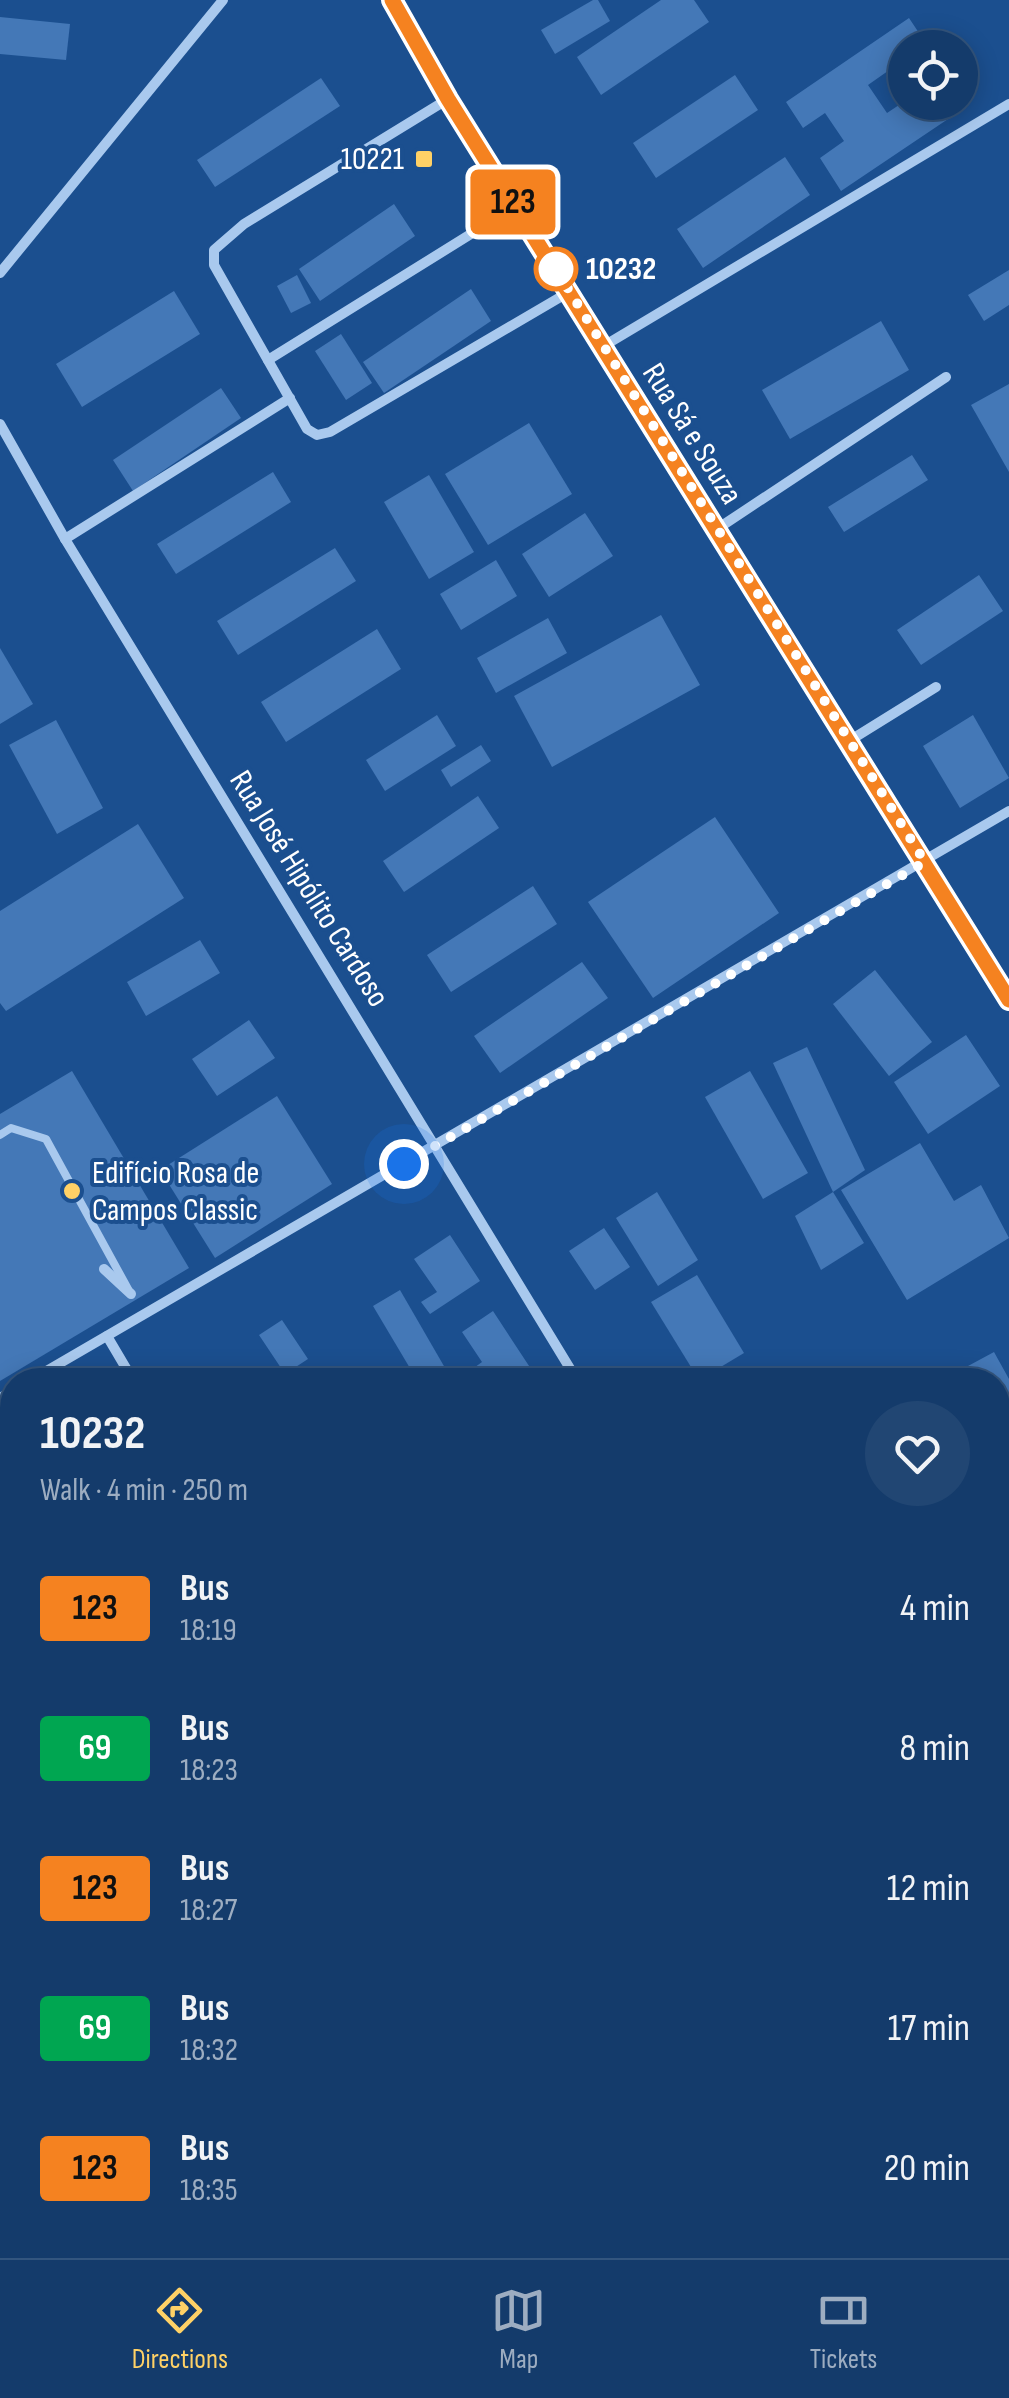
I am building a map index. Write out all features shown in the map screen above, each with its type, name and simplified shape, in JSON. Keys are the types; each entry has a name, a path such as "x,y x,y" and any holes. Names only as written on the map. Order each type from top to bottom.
{"street":[{"path":"0,273 223,0"},
{"name":"Rua Sá e Souza","path":"392,0 448,99 1009,1000"},
{"path":"448,99 221,240 214,250 214,264 308,429 317,434 330,432 570,292"},
{"path":"602,347 1009,104"},
{"path":"268,360 516,206"},
{"path":"717,529 946,377"},
{"path":"65,540 290,398"},
{"name":"Rua José Hipólito Cardoso","path":"0,424 65,540 570,1368"},
{"path":"849,741 936,687"},
{"path":"52,1368 1009,811"},
{"path":"104,1270 131,1294"},
{"path":"107,1336 125,1368"}],"lane":[{"path":"0,1135 11,1128 28,1130 46,1139 131,1294"}],"building":[{"path":"598,0 610,21 555,54 541,30"},
{"path":"661,0 694,0 709,22 601,95 577,57"},
{"path":"0,17 70,24 66,60 0,54"},
{"path":"909,18 917,30 891,30"},
{"path":"888,32 888,71 868,85 888,112 888,120 947,120 841,191 820,158 844,141 825,113 803,128 786,102"},
{"path":"735,75 758,110 656,178 633,143"},
{"path":"321,78 340,106 215,187 197,160"},
{"path":"785,157 810,195 703,268 677,229"},
{"path":"394,204 415,236 320,301 299,269"},
{"path":"1009,270 1009,305 984,321 968,295"},
{"path":"297,275 311,303 291,313 277,286"},
{"path":"471,289 491,321 384,393 363,362"},
{"path":"174,291 200,334 82,407 56,364"},
{"path":"881,321 909,370 790,439 762,390"},
{"path":"341,334 372,383 346,400 315,351"},
{"path":"1009,384 1009,472 971,405"},
{"path":"221,388 241,418 133,491 113,460"},
{"path":"529,423 572,494 488,545 445,474"},
{"path":"912,455 928,480 844,532 828,507"},
{"path":"273,472 291,502 176,574 157,544"},
{"path":"429,475 474,552 429,579 384,502"},
{"path":"585,513 613,556 549,597 522,554"},
{"path":"335,548 356,581 238,655 217,621"},
{"path":"496,560 517,596 461,630 440,594"},
{"path":"979,575 1003,611 921,665 897,630"},
{"path":"661,615 700,685 552,767 514,696"},
{"path":"548,618 567,653 496,693 477,658"},
{"path":"377,629 401,669 286,742 261,702"},
{"path":"0,648 33,704 0,724"},
{"path":"437,715 456,746 385,791 366,760"},
{"path":"973,715 1009,778 960,808 923,746"},
{"path":"56,720 103,808 57,834 9,745"},
{"path":"481,745 491,761 451,787 441,770"},
{"path":"478,796 499,828 404,892 383,861"},
{"path":"715,817 779,913 653,998 588,902"},
{"path":"138,824 184,898 6,1011 0,1003 0,911"},
{"path":"533,886 557,924 451,992 427,955"},
{"path":"200,940 220,973 146,1016 127,982"},
{"path":"582,962 608,998 500,1073 474,1036"},
{"path":"875,970 932,1042 889,1076 833,1004"},
{"path":"249,1020 275,1058 217,1096 192,1059"},
{"path":"966,1035 1000,1086 928,1134 894,1082"},
{"path":"807,1047 865,1170 833,1192 773,1063"},
{"name":"Edifício Rosa de Campos Classic","path":"72,1071 189,1268 22,1368 0,1368 0,1114"},
{"path":"750,1071 808,1173 763,1199 705,1097"},
{"path":"277,1096 332,1184 215,1258 160,1170"},
{"path":"920,1143 954,1201 981,1185 1009,1238 907,1300 841,1190"},
{"path":"657,1192 698,1260 658,1286 616,1218"},
{"path":"833,1192 864,1243 821,1270 795,1216"},
{"path":"604,1228 630,1267 595,1290 569,1251"},
{"path":"450,1235 480,1281 430,1314 421,1302 437,1292 414,1259"},
{"path":"697,1275 744,1353 719,1368 692,1368 651,1302"},
{"path":"400,1290 445,1368 410,1368 373,1306"},
{"path":"493,1311 530,1368 474,1368 482,1362 462,1332"},
{"path":"282,1320 308,1359 294,1368 281,1368 259,1335"},
{"path":"994,1352 1003,1368 964,1368"}],"bus line":[{"name":"123","path":"392,0 448,99 1009,1000"}],"place":[{"name":"10221","path":"424,159"},
{"name":"10232","path":"556,269"},
{"name":"Edifício Rosa de Campos Classic","path":"72,1191"}],"route":[{"path":"404,1164 925,862 552,263 556,269"}]}
